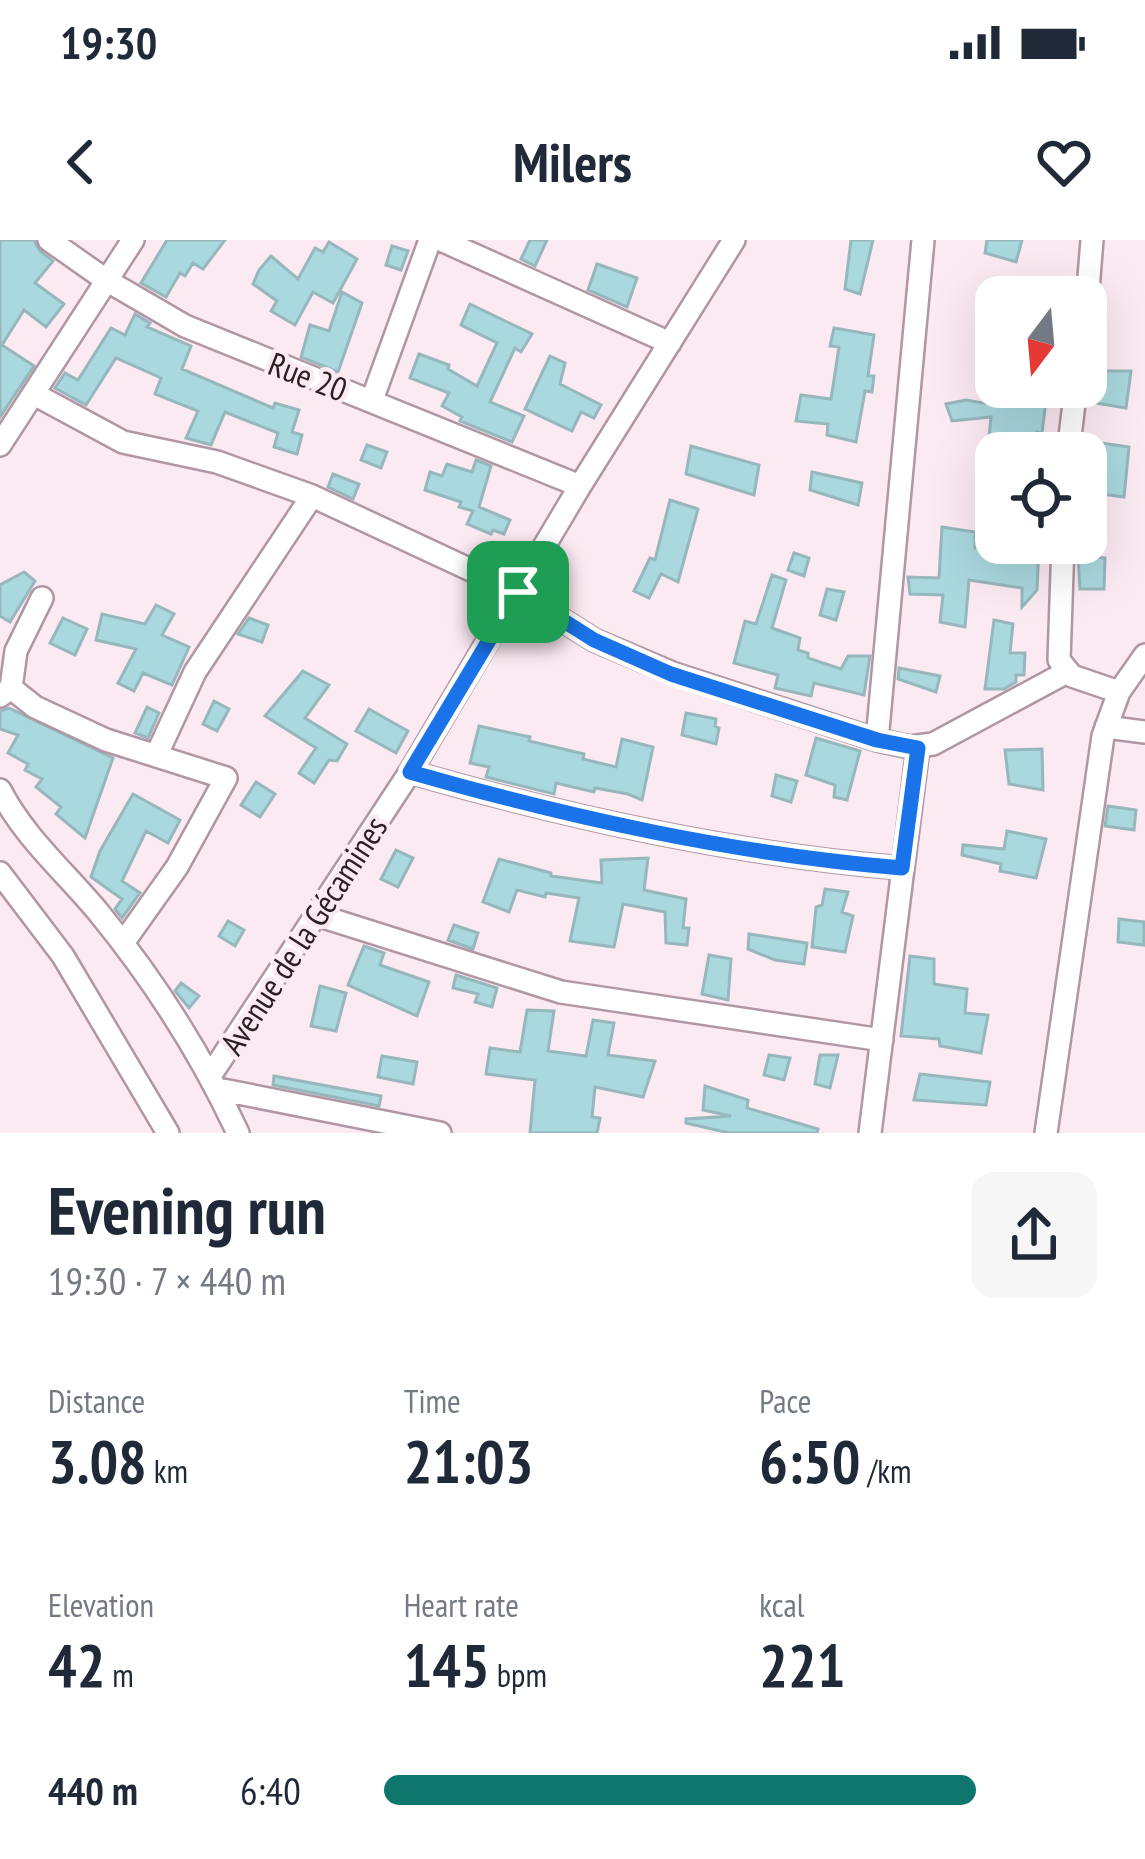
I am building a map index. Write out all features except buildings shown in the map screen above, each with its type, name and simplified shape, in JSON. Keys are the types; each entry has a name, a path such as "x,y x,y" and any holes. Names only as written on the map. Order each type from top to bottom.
{"street":[{"name":"Rue 20","path":"49,240 106,280 224,344 580,487"},
{"path":"0,445 133,240"},
{"path":"371,400 430,240"},
{"path":"441,240 670,343"},
{"name":"Avenue de la Gécamines","path":"214,1083 734,240"},
{"path":"877,740 922,240"},
{"path":"1089,276 1092,240"},
{"path":"34,394 123,442 217,463 312,496 518,592 594,640 671,674 877,740 918,748 939,742 1067,672"},
{"path":"156,756 195,672 312,496"},
{"path":"1062,564 1059,652 1067,672 1119,692"},
{"path":"42,598 16,651 6,692 65,723 215,772 226,782 177,867 123,944"},
{"path":"1046,1133 1106,727 1119,692 1145,655"},
{"path":"1106,727 1145,732"},
{"path":"870,1133 918,748"},
{"path":"410,772 595,822 821,860 902,868"},
{"path":"0,790 26,830 123,944 214,1083 238,1133"},
{"path":"0,873 63,956 168,1133"},
{"path":"317,915 561,992 882,1040"},
{"path":"214,1083 440,1133"}],"route":[{"path":"518,592 594,640 671,674 877,740 918,748 902,868 666,836 595,822 410,772 518,592"}]}
